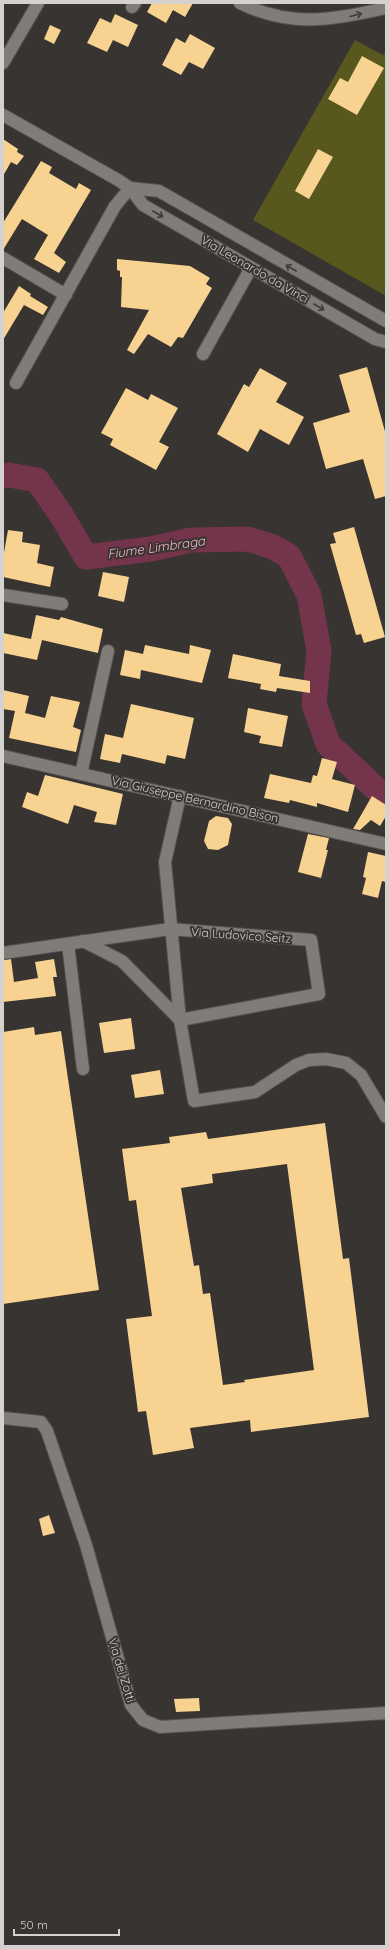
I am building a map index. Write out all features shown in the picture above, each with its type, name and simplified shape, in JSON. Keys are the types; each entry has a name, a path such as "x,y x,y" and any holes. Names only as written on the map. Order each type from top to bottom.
{"street":[{"path":"3,63 38,3"},
{"path":"240,3 255,6 291,20 345,18 386,8"},
{"name":"Via Leonardo da Vinci","path":"3,115 130,188 143,205 375,339 386,342"},
{"path":"16,383 115,206 130,188"},
{"name":"Via Leonardo da Vinci","path":"130,188 159,191 386,321"},
{"path":"3,258 66,295"},
{"path":"203,354 251,268"},
{"path":"3,595 62,604"},
{"path":"80,774 108,652"},
{"name":"Via Giuseppe Bernardino Bison","path":"3,756 386,844"},
{"path":"180,796 165,862 170,929 180,1020 194,1101 255,1092 296,1065 309,1060 326,1059 346,1063 361,1075 386,1117"},
{"name":"Via Ludovico Seitz","path":"3,953 170,929 311,940 319,994 180,1020"},
{"path":"83,942 122,961 180,1020"},
{"path":"68,944 83,1069"},
{"name":"Via dei Zotti","path":"3,1418 41,1422 47,1431 86,1545 131,1705 143,1720 160,1727 386,1713"}],"shaded area":[{"path":"355,40 383,55 386,51 386,296 253,220"}],"building":[{"path":"152,3 193,3 185,17 173,10 166,23 147,12"},
{"path":"115,14 138,25 128,47 113,40 107,52 87,43 100,18 111,23"},
{"path":"50,25 61,30 54,44 44,39"},
{"path":"190,34 215,48 203,69 189,62 181,75 162,65 176,38 185,43"},
{"path":"362,56 384,68 357,115 328,99 340,78 348,82"},
{"path":"3,139 18,149 17,152 24,156 17,165 11,162 3,176"},
{"path":"318,149 333,157 309,199 295,191"},
{"path":"41,161 52,167 49,173 76,189 79,183 91,190 54,253 66,262 59,273 34,259 48,235 22,219 3,250 3,223"},
{"path":"117,259 190,266 210,278 206,284 212,288 183,338 178,337 171,347 148,334 134,354 127,350 149,310 121,307 122,277 120,277 120,271 117,270"},
{"path":"19,286 31,294 30,296 48,307 43,315 24,305 3,340 3,313"},
{"path":"367,367 386,435 386,496 375,499 363,459 326,469 313,423 350,412 339,375"},
{"path":"260,368 287,383 276,402 304,417 289,445 260,429 248,452 217,434 244,384 249,387"},
{"path":"126,388 148,400 151,394 178,408 159,442 169,447 156,470 110,445 113,439 101,433"},
{"path":"354,527 385,637 364,643 361,634 356,635 330,544 336,543 333,533"},
{"path":"8,530 23,532 22,542 40,545 37,563 54,567 50,587 3,577 3,558"},
{"path":"103,572 129,577 124,602 98,596"},
{"path":"36,615 59,620 61,617 103,629 98,653 42,640 37,660 3,653 3,633 31,639"},
{"path":"145,645 189,654 190,645 211,650 202,683 141,670 140,679 120,675 125,650 143,654"},
{"path":"233,654 281,664 279,676 310,681 310,693 277,688 276,692 260,689 261,684 228,678"},
{"path":"3,690 29,696 25,713 45,718 51,696 80,702 73,727 81,730 76,752 9,738 15,711 3,709"},
{"path":"131,704 194,718 185,759 167,755 165,764 122,754 120,763 100,759 105,734 123,738"},
{"path":"248,708 288,716 282,747 259,743 261,736 244,732"},
{"path":"322,758 337,762 332,779 355,785 348,812 317,803 317,807 290,800 289,803 264,798 270,774 311,783 313,775 317,776"},
{"path":"45,775 123,794 116,825 94,822 97,812 74,805 68,824 22,807 27,792 38,796"},
{"path":"372,796 386,805 386,816 380,826 371,820 360,830 353,829"},
{"path":"216,816 228,818 232,824 228,845 218,850 208,849 204,841 209,821"},
{"path":"308,834 329,838 326,850 328,850 321,878 298,872"},
{"path":"368,852 386,856 386,882 382,881 378,898 362,894 366,878 363,877"},
{"path":"11,959 14,982 38,978 35,962 54,959 57,977 53,977 56,996 3,1002 3,960"},
{"path":"131,1018 135,1049 104,1053 99,1023"},
{"path":"34,1027 35,1035 61,1031 99,1290 3,1304 3,1032"},
{"path":"160,1070 164,1094 135,1098 131,1075"},
{"path":"325,1123 343,1259 349,1258 369,1417 251,1432 250,1420 190,1428 194,1448 153,1455 146,1411 138,1412 126,1319 152,1316 136,1200 129,1201 122,1149 170,1143 169,1137 206,1132 208,1139","holes":["287,1164 314,1370 244,1380 245,1382 223,1385 210,1293 203,1294 199,1265 194,1266 181,1188 213,1183 212,1174"]},
{"path":"49,1515 55,1533 43,1536 39,1519"},
{"path":"199,1698 200,1711 176,1712 174,1699"}],"waterway":[{"name":"Fiume Limbraga","path":"3,476 9,475 37,480 62,516 86,557 151,549 191,540 248,539 273,547 289,556 309,595 319,651 314,704 328,744 386,798"}]}
